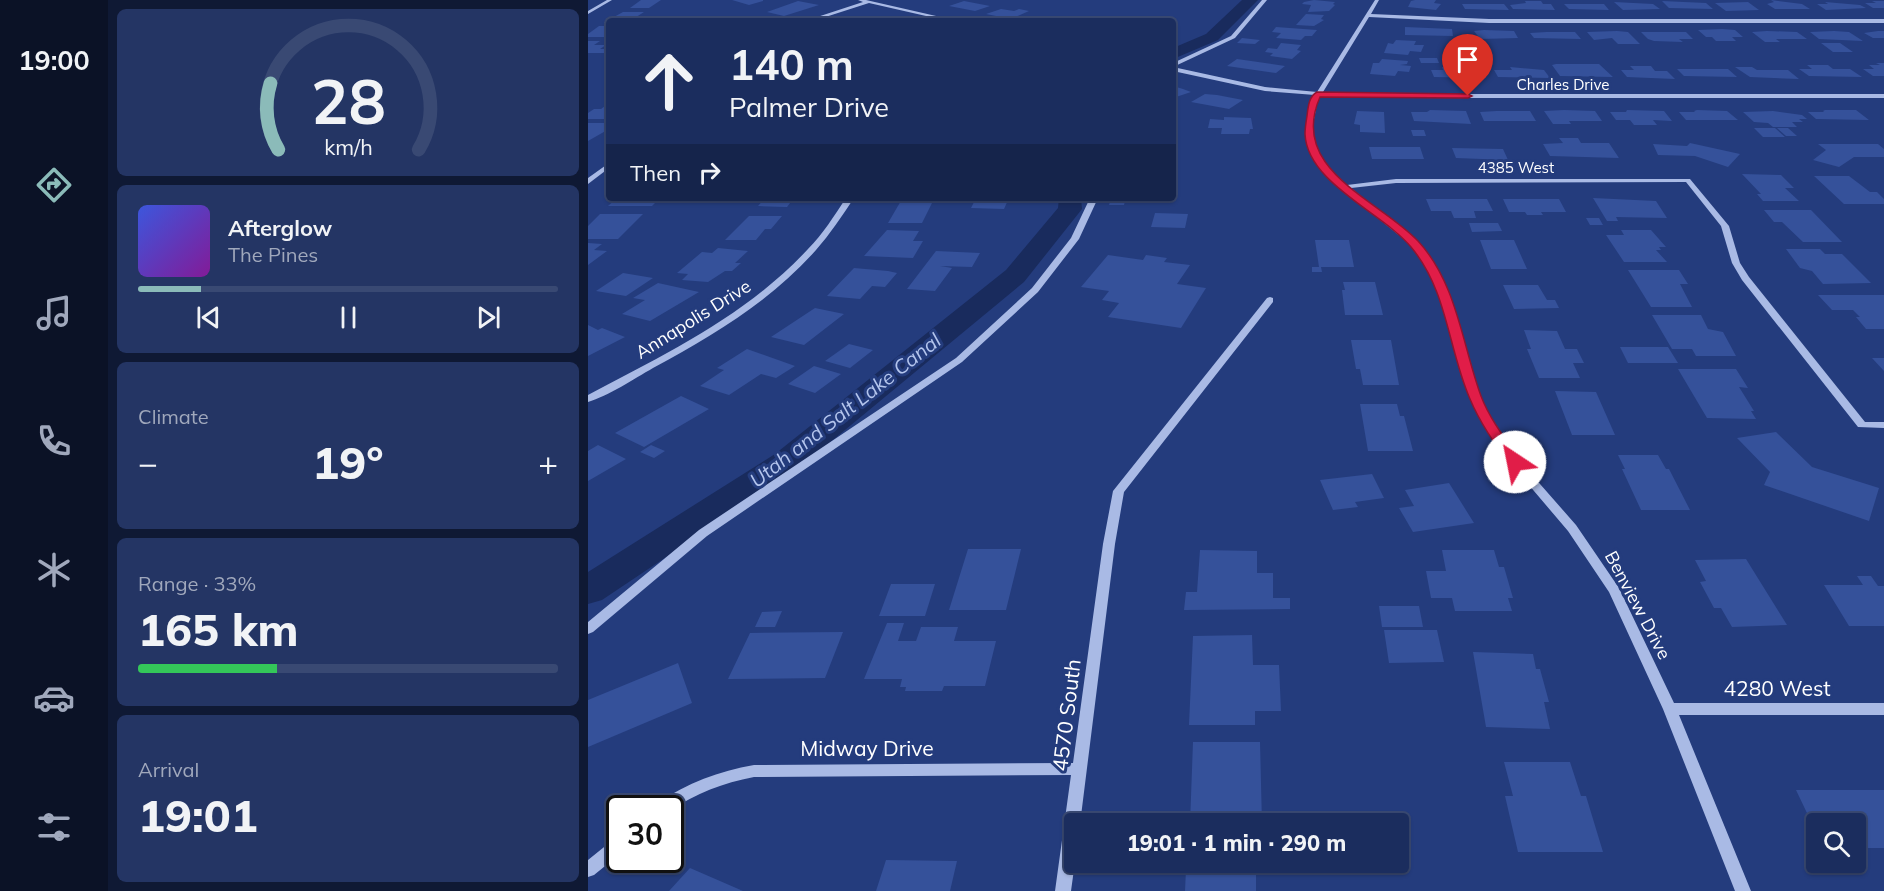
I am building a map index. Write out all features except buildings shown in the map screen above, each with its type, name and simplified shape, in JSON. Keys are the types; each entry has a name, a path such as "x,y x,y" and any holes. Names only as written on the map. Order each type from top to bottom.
{"street":[{"path":"588,13 610,0"},
{"path":"860,0 942,18"},
{"path":"1176,66 1233,37 1265,0"},
{"name":"Benview Drive","path":"1377,0 1317,94 1310,118 1309,134 1313,150 1320,163 1345,187 1414,243 1433,269 1444,293 1471,385 1482,411 1515,462 1572,528 1599,566 1625,611 1670,709 1743,891"},
{"path":"817,18 868,2"},
{"path":"1366,15 1489,21 1884,21"},
{"name":"Charles Drive","path":"1176,68 1265,89 1317,94 1368,96 1884,96"},
{"path":"588,182 606,167"},
{"name":"4385 West","path":"1345,187 1387,181 1688,180 1725,226 1736,263 1745,278 1862,425 1884,425"},
{"name":"Annapolis Drive","path":"588,399 695,341 748,306 792,271 808,254 848,201"},
{"path":"588,629 703,533 959,360 1035,290 1075,239 1093,201"},
{"name":"4570 South","path":"1063,891 1109,544 1119,491 1270,300"},
{"name":"4280 West","path":"1670,709 1884,709"},
{"name":"Midway Drive","path":"684,795 715,781 754,771 1080,769"},
{"path":"588,870 606,855"}],"waterway":[{"name":"Utah and Salt Lake Canal","path":"1176,53 1212,37 1251,0"},
{"name":"Utah and Salt Lake Canal","path":"588,590 787,461 1015,276 1070,209 1070,201"}],"route":[{"path":"1468,96 1317,94 1312,105 1309,134 1313,150 1320,163 1345,187 1414,243 1433,269 1444,293 1476,398 1491,427 1515,462"}]}
